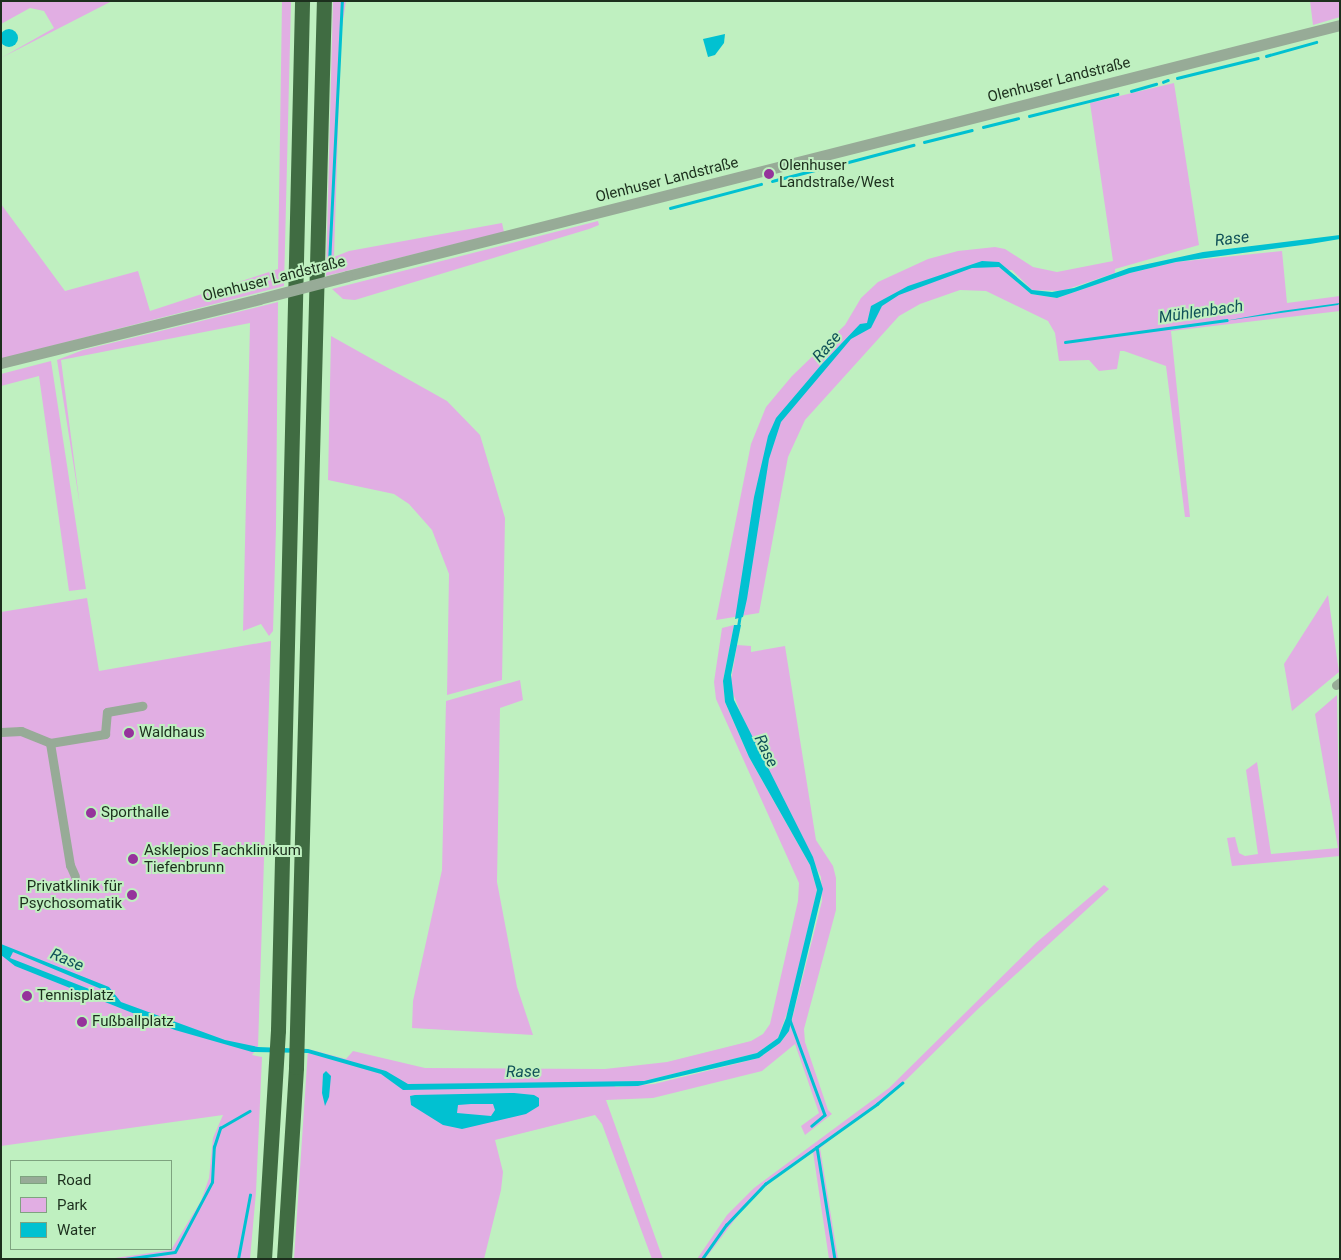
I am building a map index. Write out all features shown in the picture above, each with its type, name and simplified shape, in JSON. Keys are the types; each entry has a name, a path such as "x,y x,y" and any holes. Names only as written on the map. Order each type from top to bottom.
{"highway":[{"path":"264,1259 278,1030 302,1"},
{"path":"284,1259 296,1067 324,1"},
{"path":"258,1259 268,1208"}],"street":[{"name":"Olenhuser Landstraße","path":"1,363 1340,25"},
{"path":"1,732 21,731 50,743 105,734 107,712 142,706"},
{"path":"50,743 70,865 75,876"}],"green space":[{"path":"1,1 112,1 1,58 54,28 44,11 30,8 1,24"},
{"path":"282,1 291,1 284,286 1,359 1,204 65,291 138,271 150,311 278,269"},
{"path":"333,1 346,1 341,34 334,257 349,251 502,223 504,232 326,276"},
{"path":"1310,1 1340,1 1340,17 1313,25"},
{"path":"1174,83 1199,245 1115,269 1115,273 1062,291 1032,290 1012,270 1003,270 1031,294 1057,298 1130,273 1176,262 1282,251 1287,303 1340,296 1340,311 1171,331 1190,517 1185,517 1166,366 1124,351 1120,351 1117,369 1099,371 1089,360 1059,361 1055,333 1048,321 986,291 960,290 920,304 899,316 805,420 788,457 759,613 716,620 751,444 766,407 792,376 845,325 861,298 878,282 928,259 958,251 995,247 1005,249 1033,267 1057,272 1113,261 1090,103"},
{"path":"598,221 599,225 589,229 355,300 343,299 332,289"},
{"path":"278,302 276,528 273,631 269,636 261,624 243,631 250,323 61,360 80,506 57,360 83,350"},
{"path":"331,336 447,401 480,435 505,518 502,680 447,695 449,574 432,530 409,504 394,494 328,480"},
{"path":"51,361 86,589 69,591 39,376 1,386 1,374"},
{"path":"1328,595 1339,672 1292,711 1284,664"},
{"name":"Asklepios Fachklinikum Tiefenbrunn","path":"87,598 99,671 271,641 258,1047 252,1055 262,1057 256,1192 250,1259 108,1259 172,1250 201,1201 209,1178 213,1138 223,1115 1,1146 1,612"},
{"path":"734,625 723,681 725,702 749,757 810,865 817,890 790,1005 778,1038 757,1053 644,1081 616,1082 615,1087 654,1084 759,1058 780,1043 789,1031 822,901 821,877 745,724 730,686 737,645 751,646 751,652 785,646 816,840 833,866 836,878 836,910 804,1029 805,1042 828,1110 832,1114 805,1135 801,1126 819,1113 795,1044 762,1071 653,1098 606,1100 663,1259 652,1259 602,1124 595,1115 495,1140 503,1172 501,1190 484,1259 294,1259 308,1049 346,1059 353,1051 425,1068 605,1069 667,1062 751,1041 763,1034 770,1024 798,901 799,883 716,699 714,682 722,628"},
{"path":"520,680 523,700 500,708 497,882 517,987 533,1035 412,1028 413,1001 442,870 446,701"},
{"path":"1337,695 1340,856 1232,866 1227,838 1235,837 1239,853 1245,856 1258,854 1246,770 1257,762 1271,854 1338,848 1315,714"},
{"path":"1104,885 1109,889 978,1009 906,1080 820,1148 838,1259 829,1259 813,1152 774,1179 748,1202 705,1259 697,1259 727,1215 754,1188 889,1088 1037,942"}],"water":[{"path":"9,29 15,32 18,38 15,44 9,47 3,44 0,38 3,32"},
{"path":"725,34 724,43 715,55 708,57 703,39"},
{"path":"1340,235 1340,239 1310,244 1176,262 1130,273 1057,298 1031,294 999,267 972,268 899,295 882,306 871,328 851,339 781,422 769,459 743,617 735,619 754,497 768,436 776,418 821,365 860,324 867,323 871,306 908,286 982,261 999,262 1032,290 1052,292 1074,288 1129,268 1203,252"},
{"path":"1340,303 1338,305 1224,321 1281,311"},
{"path":"734,625 741,625 731,675 734,700 813,857 823,889 789,1031 780,1043 759,1058 638,1086 403,1090 381,1074 308,1053 252,1052 175,1030 15,966 1,955 1,944 109,987 121,1002 225,1040 258,1047 308,1049 386,1071 408,1084 644,1081 757,1053 778,1038 786,1018 817,890 810,865 749,757 725,702 723,681","holes":["13,952 106,991 107,996 10,958"]},
{"path":"326,1071 331,1076 329,1097 325,1106 322,1093 323,1074"},
{"path":"514,1093 534,1095 539,1098 539,1106 526,1114 462,1129 443,1125 411,1105 410,1096","holes":["493,1104 495,1110 491,1116 457,1113 458,1105"]}],"waterway":[{"path":"329,264 342,1"},
{"path":"1266,56 1316,42"},
{"path":"1177,78 1258,58"},
{"path":"1163,82 1168,80"},
{"path":"1131,91 1156,84"},
{"path":"1029,116 1117,94"},
{"path":"983,127 1018,118"},
{"path":"924,142 972,130"},
{"path":"837,165 913,145"},
{"path":"772,181 827,167"},
{"path":"670,208 761,184"},
{"name":"Mühlenbach","path":"1065,342 1227,320"},
{"name":"Rase","path":"738,627 740,615"},
{"path":"790,1020 825,1115 812,1126"},
{"path":"702,1259 726,1225 765,1184 877,1104 902,1083"},
{"path":"125,1259 175,1252 212,1182 214,1147 220,1128 249,1111"},
{"path":"817,1147 835,1259"},
{"path":"238,1259 250,1195"}],"place":[{"name":"Olenhuser Landstraße/West","path":"769,174"},
{"name":"Waldhaus","path":"129,733"},
{"name":"Sporthalle","path":"91,813"},
{"name":"Asklepios Fachklinikum Tiefenbrunn","path":"133,859"},
{"name":"Privatklinik für Psychosomatik","path":"132,895"},
{"name":"Tennisplatz","path":"27,996"},
{"name":"Fußballplatz","path":"82,1022"}]}
